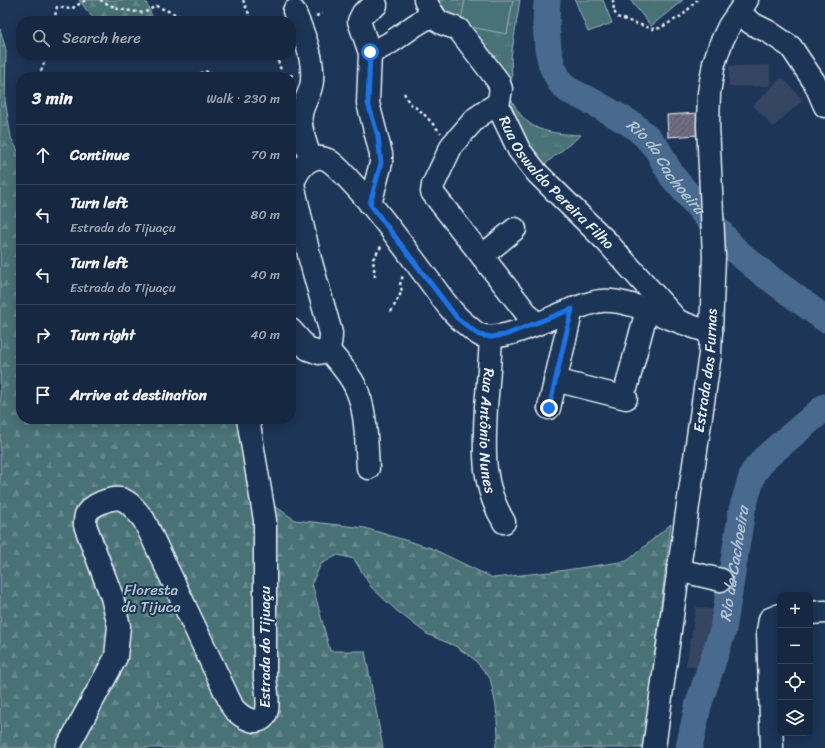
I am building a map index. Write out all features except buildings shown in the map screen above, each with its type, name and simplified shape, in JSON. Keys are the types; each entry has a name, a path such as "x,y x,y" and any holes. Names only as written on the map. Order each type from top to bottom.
{"street":[{"path":"370,204 381,163 378,136 368,103 370,52 360,27 360,18 363,13 379,2"},
{"path":"743,6 751,23 769,32 791,47 815,83 825,106"},
{"name":"Estrada das Furnas","path":"654,748 678,570 710,354 714,257 708,125 709,93 714,63 721,43 729,26 743,6"},
{"path":"370,52 381,49 400,38 423,19 430,8"},
{"name":"Rua Oswaldo Pereira Filho","path":"430,8 441,23 459,30 498,81 501,89 498,103 518,150 537,173 607,242 679,322"},
{"path":"294,11 296,16"},
{"path":"296,16 309,49 311,63 311,89 301,114 301,124 311,160"},
{"path":"498,103 476,118 452,145 433,185 432,192 535,324"},
{"path":"296,173 301,166 318,158 327,160 339,170 370,204 457,318 479,335 491,337 505,335 572,309 602,301 622,302 711,332"},
{"path":"296,197 310,259 331,334 331,342 328,349 319,352 308,349 296,336"},
{"path":"482,256 515,229"},
{"path":"549,408 572,309"},
{"path":"555,380 626,391 646,310"},
{"name":"Rua Antônio Nunes","path":"491,337 484,468 494,504 504,522"},
{"path":"328,349 355,385 359,395 364,419 368,468"},
{"name":"Estrada do Tijuaçu","path":"67,748 116,657 119,626 112,597 85,525 86,515 93,506 107,501 121,499 132,506 144,520 233,708 240,716 250,721 259,721 265,715 268,701 265,678 265,520 249,424"},
{"path":"678,570 721,580"},
{"path":"813,613 825,612"},
{"path":"772,748 768,631 770,618 777,616"}],"path":[{"path":"55,16 57,7 71,9 86,0"},
{"path":"100,0 118,9 144,13 156,6 180,16"},
{"path":"243,0 249,16"},
{"path":"613,0 614,11 617,17 653,29 660,28 683,15 697,0"},
{"path":"41,72 45,60"},
{"path":"278,60 282,72"},
{"path":"404,94 409,103 422,112 452,145"},
{"path":"375,277 373,259 391,232"},
{"path":"391,312 402,291 401,279 412,259"}],"shaded area":[{"path":"770,65 770,86 729,87 729,66"},
{"path":"782,77 803,100 773,127 753,105"},
{"path":"696,607 723,611 706,669 686,666"}],"green space":[{"path":"79,0 145,0 152,16 91,16"},
{"path":"425,0 520,0 511,57 512,78 507,89 513,103 527,121 535,127 554,133 581,135 535,172 500,96"},
{"path":"465,0 513,0 507,34 460,25"},
{"path":"575,0 603,0 612,23 588,32"},
{"path":"630,0 683,0 651,26"},
{"name":"Floresta da Tijuca","path":"0,29 6,50 5,100 11,138 16,147 16,424 259,424 262,497 295,520 365,528 431,548 493,578 559,571 627,561 671,524 643,748 495,748 498,736 496,706 490,678 474,659 455,646 427,634 397,611 371,587 354,559 338,555 321,564 312,583 330,651 365,651 383,748 0,748"}],"waterway":[{"name":"Rio da Cachoeira","path":"547,0 546,24 548,49 552,66 560,82 568,90 593,102 633,125 647,137 657,149 672,176 735,250 764,274 825,319"},
{"name":"Rio da Cachoeira","path":"689,748 698,706 723,630 742,510 753,473 765,458 825,407"}],"route":[{"path":"370,52 368,103 378,136 381,154 381,163 377,182 370,204 457,318 479,335 491,337 505,335 572,309 549,408"}]}
